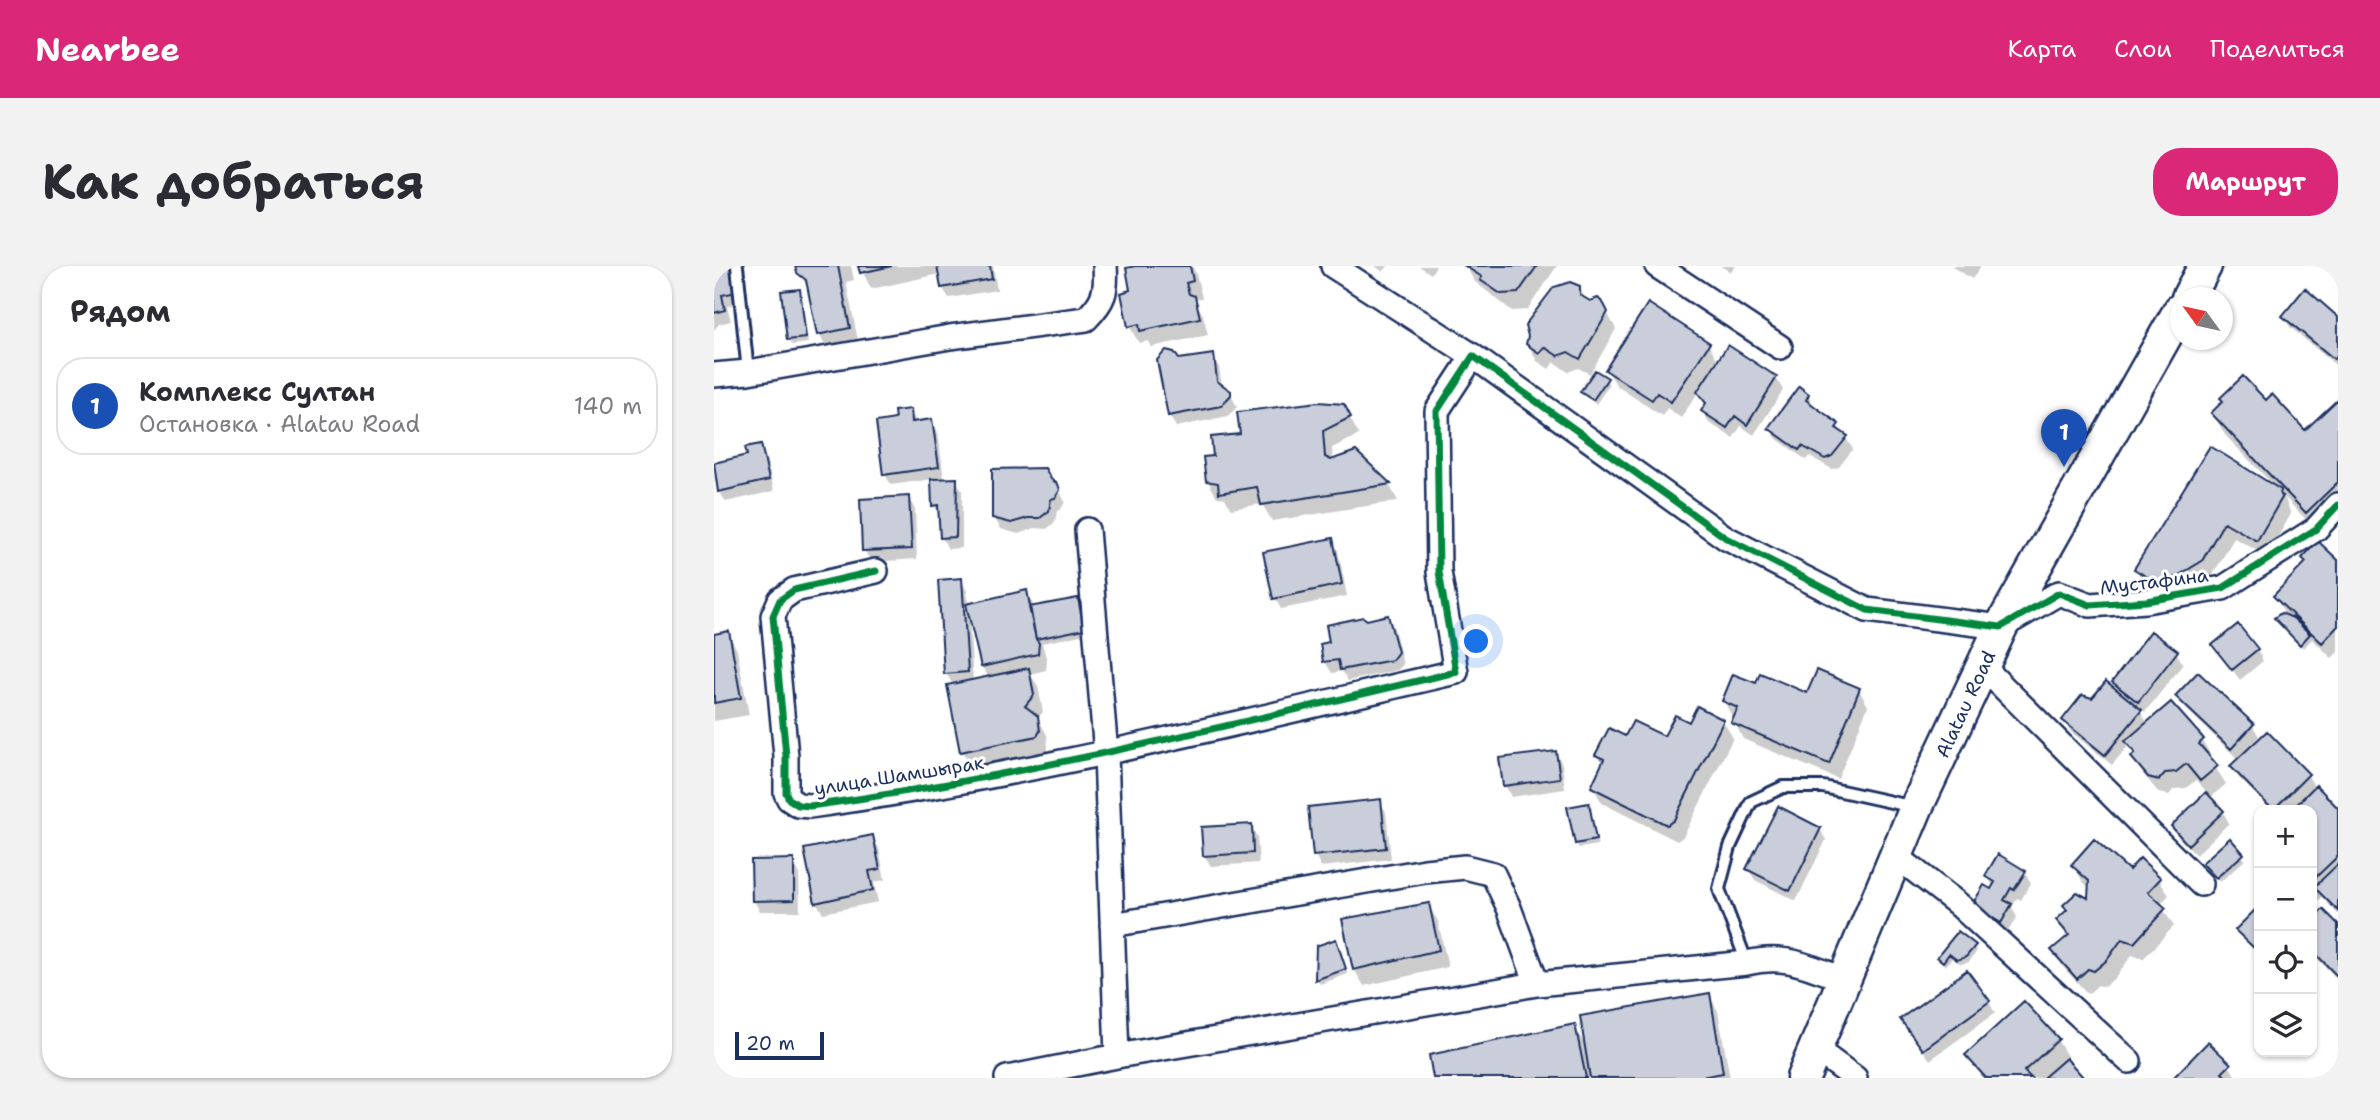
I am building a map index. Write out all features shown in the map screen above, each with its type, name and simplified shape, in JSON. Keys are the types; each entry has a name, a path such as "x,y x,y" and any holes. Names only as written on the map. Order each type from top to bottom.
{"main road":[{"name":"Alatau Road","path":"1803,1078 1916,808 2001,627 2170,328"}],"street":[{"path":"714,375 748,372 950,337 1086,319 1100,305 1107,286 1105,266"},
{"path":"1333,266 1473,356 1726,538 1867,610 2001,627"},
{"path":"1657,266 1780,347"},
{"path":"1106,754 1456,672 1439,572 1437,411 1473,356"},
{"name":"Мустафина","path":"2001,627 2059,593 2090,605 2147,601 2223,588 2316,529 2338,505"},
{"path":"1087,530 1106,754 1117,1056"},
{"name":"улица Шамшырак","path":"876,571 794,590 779,600 773,616 786,756 786,793 789,799 798,805 810,806 911,792 1106,754"},
{"path":"1983,667 2201,884"},
{"path":"1896,856 1958,904 2129,1061"},
{"path":"1112,925 1425,871 1465,867 1493,874 1509,908 1536,984"},
{"path":"1007,1078 1117,1056 1536,984 1747,963 1764,959 1785,959 1844,979"},
{"path":"1814,1048 1855,1078"}],"lane":[{"path":"737,266 748,372"},
{"path":"1747,963 1719,889 1730,847 1751,802 1783,787 1823,786 1916,808"}],"building":[{"path":"714,266 732,266 737,292 722,295 725,310 714,313"},
{"path":"795,266 838,266 850,328 817,335 806,280 797,273"},
{"path":"858,266 892,266 860,273"},
{"path":"937,266 990,266 992,279 941,288"},
{"path":"1190,266 1193,281 1186,283 1189,294 1195,296 1200,318 1140,331 1139,324 1128,327 1121,293 1130,290 1126,268"},
{"path":"1465,266 1537,266 1518,293 1501,294"},
{"path":"1570,282 1580,286 1580,295 1590,301 1598,298 1608,312 1580,359 1568,352 1558,356 1544,347 1539,353 1526,344 1528,336 1525,325 1554,287"},
{"path":"2305,288 2338,317 2338,354 2334,359 2282,316"},
{"path":"800,289 806,338 787,340 781,291"},
{"path":"1648,303 1710,343 1671,402 1657,393 1652,400 1605,370"},
{"path":"1728,345 1777,377 1747,425 1735,416 1727,428 1701,411 1706,403 1697,392"},
{"path":"1166,350 1174,352 1179,359 1214,354 1217,381 1231,391 1231,395 1221,406 1168,416 1157,360"},
{"path":"1595,370 1608,378 1593,400 1580,392"},
{"path":"2243,376 2266,400 2272,394 2305,430 2338,399 2338,482 2306,513 2211,413 2223,401 2220,398"},
{"path":"1799,386 1809,394 1806,400 1839,424 1836,428 1848,436 1832,456 1825,459 1802,446 1799,450 1768,428"},
{"path":"1318,402 1344,404 1351,417 1323,431 1325,457 1331,460 1356,451 1391,484 1261,505 1257,487 1219,493 1218,483 1206,481 1203,457 1213,456 1211,437 1240,434 1237,412"},
{"path":"911,409 912,422 932,419 939,467 883,475 876,422 895,419 894,411"},
{"path":"761,444 769,480 718,492 714,463 747,455 745,447"},
{"path":"2210,446 2281,490 2280,495 2283,496 2257,541 2224,522 2202,561 2176,577 2157,583 2134,569"},
{"path":"1045,468 1060,490 1055,498 1051,499 1049,511 1040,518 1011,523 992,518 992,469"},
{"path":"957,478 956,537 940,538 938,505 932,506 931,479"},
{"path":"909,496 912,549 862,551 860,499"},
{"path":"1333,538 1342,584 1273,599 1263,552"},
{"path":"2318,541 2338,560 2338,626 2322,643 2273,596 2306,562 2302,558"},
{"path":"962,578 968,672 944,674 938,580"},
{"path":"1027,590 1039,643 1038,654 981,667 966,604"},
{"path":"1078,598 1084,629 1036,639 1029,607"},
{"path":"2281,613 2293,618 2310,634 2300,645 2274,618"},
{"path":"1388,615 1398,652 1392,660 1340,670 1338,660 1323,662 1320,644 1329,642 1326,625"},
{"path":"2238,624 2258,649 2232,670 2212,645"},
{"path":"729,631 741,698 714,703 714,634"},
{"path":"2151,631 2178,651 2138,702 2112,682"},
{"path":"1029,668 1034,695 1025,706 1038,716 1040,731 1037,736 960,752 947,685"},
{"path":"1817,670 1860,688 1829,764 1731,723 1738,708 1722,701 1733,674 1756,683 1760,673 1807,693"},
{"path":"2198,672 2254,724 2231,749 2175,696"},
{"path":"2106,681 2142,710 2105,755 2062,720 2082,695 2092,698"},
{"path":"2171,702 2204,739 2199,744 2218,766 2200,781 2186,764 2176,772 2165,773 2159,780 2148,777 2131,757 2135,753 2125,741"},
{"path":"1697,706 1724,720 1674,820 1667,825 1591,787 1604,759 1595,755 1609,728 1625,736 1633,721 1664,736 1675,715 1689,722"},
{"path":"2267,731 2309,774 2278,805 2268,805 2230,766"},
{"path":"1556,751 1560,778 1503,786 1499,758"},
{"path":"2316,785 2338,808 2338,856 2317,876 2317,805 2296,805"},
{"path":"2206,792 2224,811 2188,845 2171,826"},
{"path":"1381,799 1386,848 1313,856 1308,807"},
{"path":"1589,803 1596,840 1575,844 1567,807"},
{"path":"1778,806 1821,828 1790,891 1746,869"},
{"path":"1252,824 1253,853 1203,856 1201,827"},
{"path":"873,835 880,869 869,871 873,890 815,903 804,849"},
{"path":"2230,838 2244,854 2216,878 2202,863"},
{"path":"2094,839 2129,870 2140,858 2161,878 2148,892 2166,908 2134,943 2122,939 2107,960 2094,971 2088,969 2077,979 2051,950 2069,935 2056,920 2067,910 2063,905 2077,892 2088,898 2089,881 2071,865"},
{"path":"1998,854 2026,871 2004,900 2012,904 2001,923 1972,905 1984,885 1991,889 1995,882 1985,876"},
{"path":"794,859 794,900 752,901 751,860"},
{"path":"2338,864 2338,911 2317,890 2317,884"},
{"path":"1429,903 1439,950 1353,970 1342,919"},
{"path":"2323,909 2338,924 2338,977 2317,955 2317,916"},
{"path":"2254,911 2254,948 2235,930"},
{"path":"1958,931 1976,945 1966,957 1957,960 1949,954 1943,962 1937,957"},
{"path":"1336,939 1346,969 1315,980 1316,946"},
{"path":"1967,970 1990,1001 1923,1050 1900,1019"},
{"path":"1710,993 1723,1073 1696,1078 1590,1078 1580,1016"},
{"path":"2024,1001 2059,1039 2024,1071 2031,1078 1986,1078 1965,1055"},
{"path":"1575,1024 1586,1078 1433,1078 1429,1055"},
{"path":"2208,1042 2231,1064 2222,1073 2227,1078 2173,1078"},
{"path":"2066,1058 2084,1078 2043,1078"}],"cycle path":[{"path":"876,571 794,590 780,600 773,616 786,756 786,793 789,799 798,805 810,806 892,794 1054,764 1456,672 1439,572 1437,411 1473,356 1726,538 1867,610 2001,627 2059,593 2090,605 2146,601 2223,588 2316,529 2338,505"}],"place":[{"name":"Комплекс Султан","path":"2064,467"}]}
